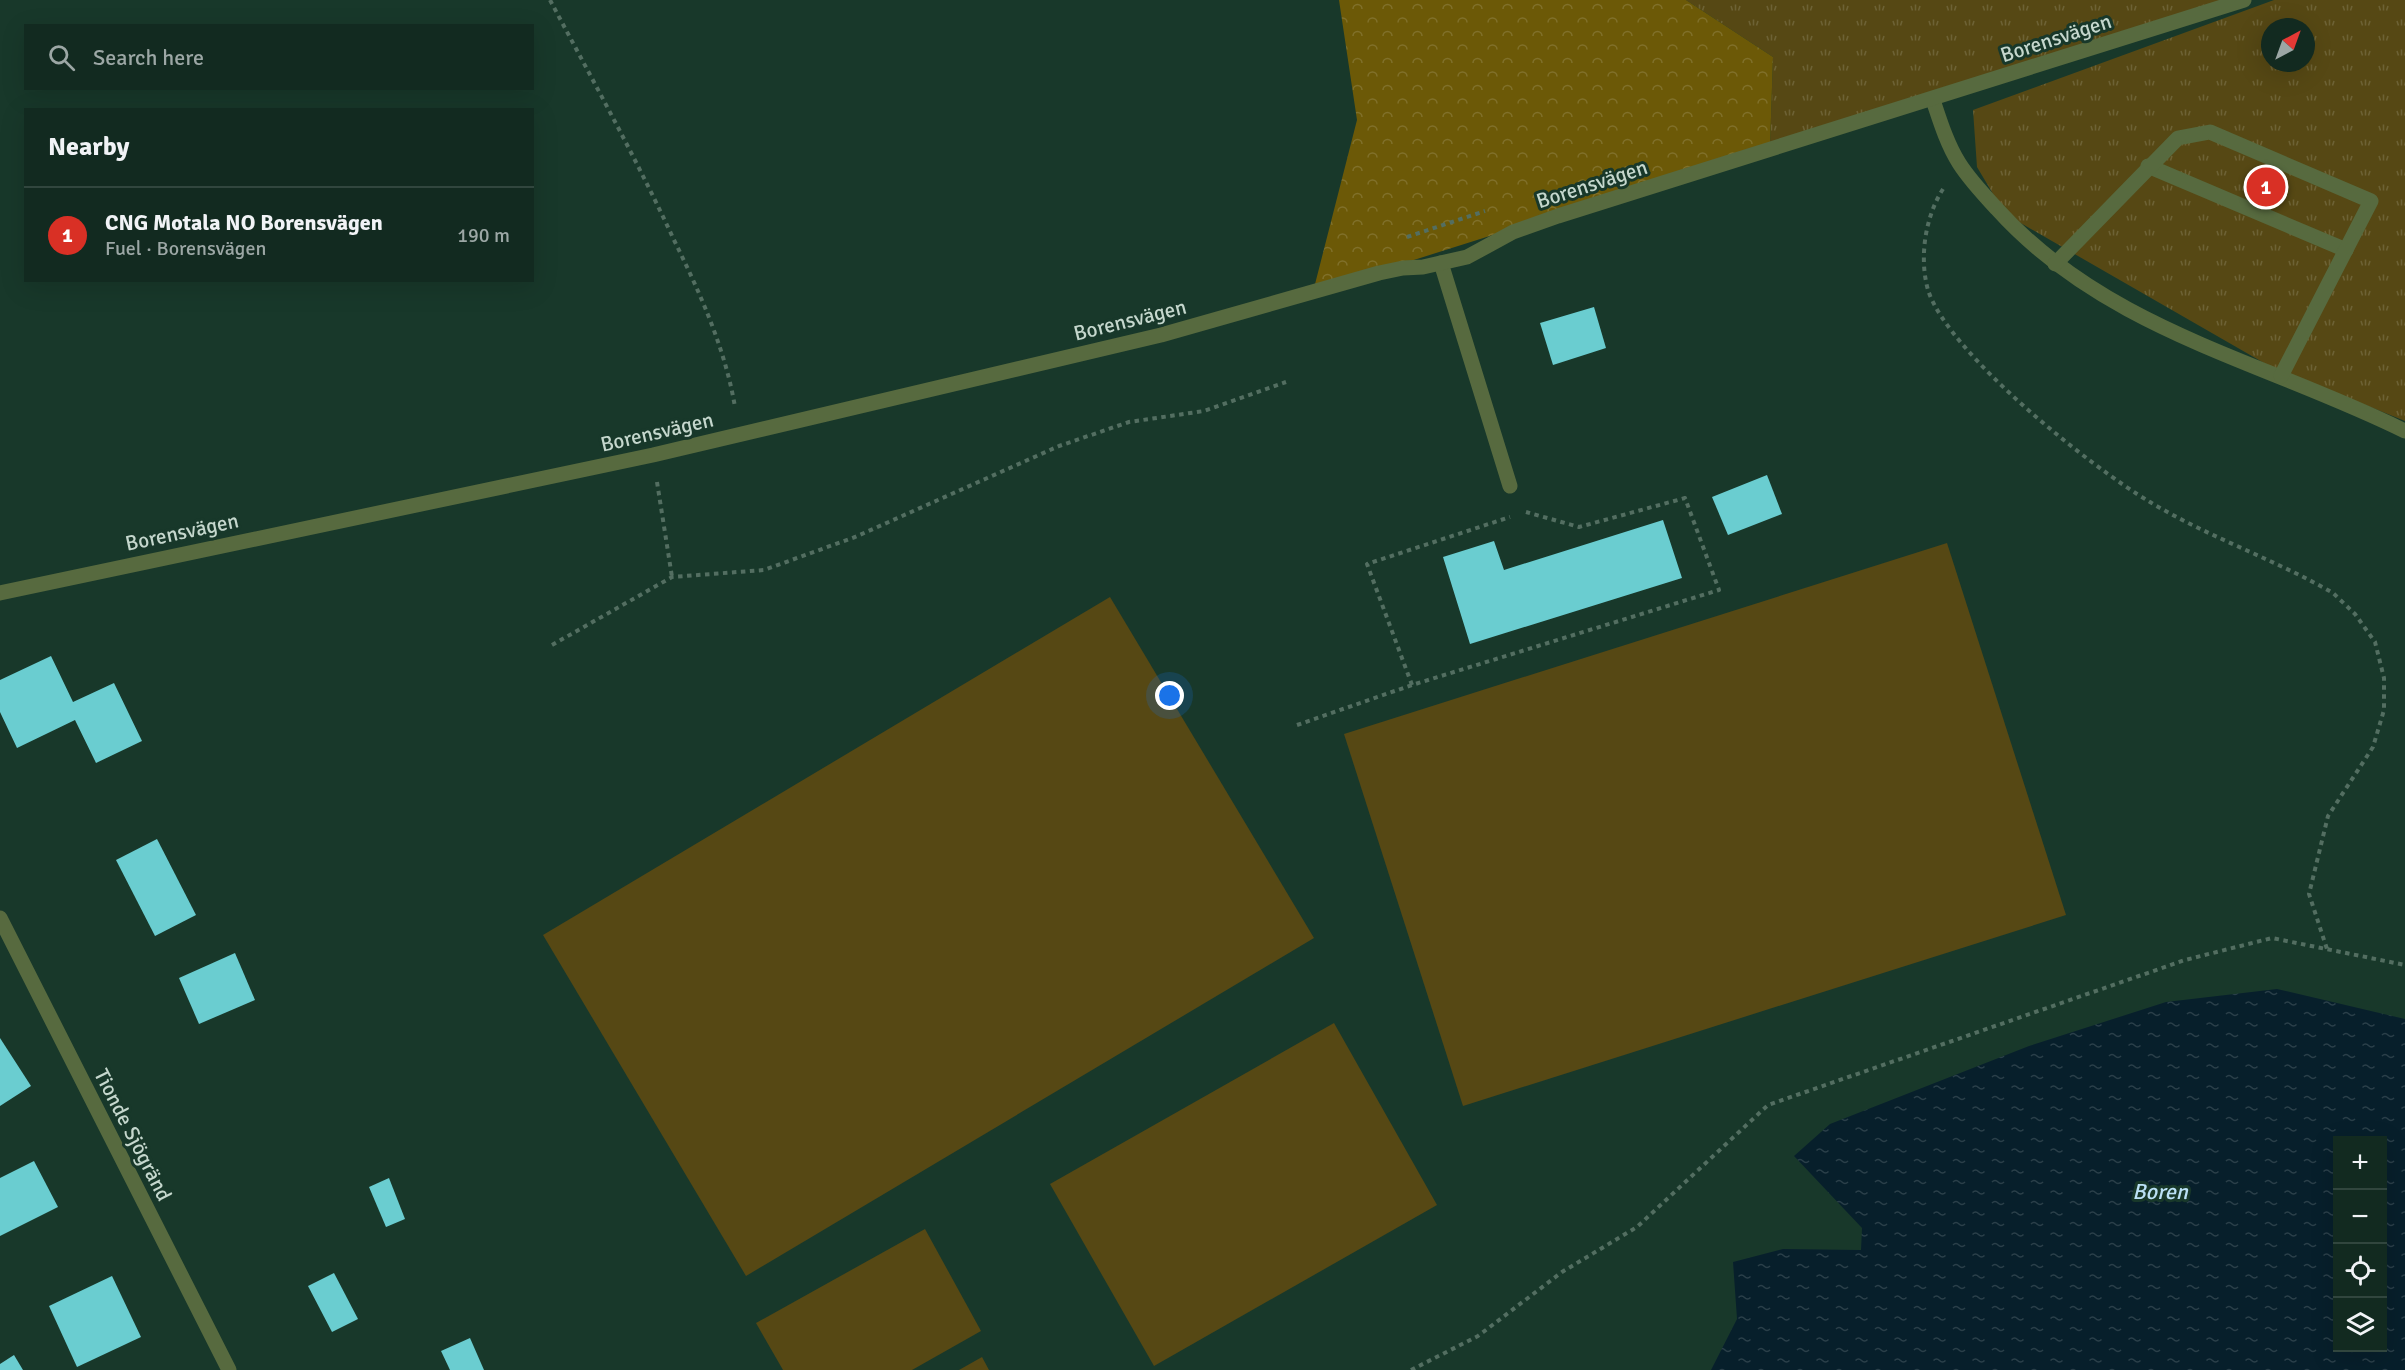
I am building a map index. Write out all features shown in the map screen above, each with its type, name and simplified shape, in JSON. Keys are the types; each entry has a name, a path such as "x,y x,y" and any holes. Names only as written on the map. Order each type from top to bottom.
{"street":[{"name":"Borensvägen","path":"0,593 653,455 1161,335 1379,273 1441,263 1467,256 1513,232 1558,216 1933,100 2244,0"},
{"path":"1933,100 1959,163 2016,230 2055,264 2099,295 2152,323 2281,376 2405,431"},
{"path":"2055,264 2148,166 2178,138 2210,132 2371,201 2281,376"},
{"path":"2148,166 2346,249"},
{"path":"1441,263 1510,486"},
{"name":"Tionde Sjögränd","path":"0,918 229,1370"}],"path":[{"path":"550,0 648,183 696,286 731,380 740,434"},
{"path":"1959,163 1938,196 1922,259 1929,291 1948,324 1975,358 2053,432 2103,470 2150,503 2333,593 2355,614 2375,642 2384,678 2384,710 2378,735 2328,816 2309,894 2327,949"},
{"path":"552,645 672,577 764,570 855,537 1059,446 1129,422 1204,411 1286,382"},
{"path":"653,455 672,577"},
{"path":"1297,725 1412,685 1719,590 1685,498 1580,527 1525,512 1510,486"},
{"path":"1412,685 1367,564 1514,516"},
{"path":"1411,1370 1478,1336 1562,1272 1637,1227 1768,1105 2185,960 2272,938 2405,965"}],"green space":[{"path":"1339,0 1686,0 1773,57 1770,147 1313,292 1357,120"},
{"path":"1686,0 2250,0 1770,147 1773,57"},
{"path":"2274,0 2405,0 2405,421 2271,367 2005,214 1977,167 1973,110"},
{"path":"1947,543 2066,915 1463,1106 1344,734"},
{"path":"1110,597 1314,938 746,1276 543,935"},
{"path":"1334,1023 1437,1205 1154,1366 1050,1184"},
{"path":"925,1229 981,1331 912,1370 783,1370 756,1323"},
{"path":"982,1357 989,1370 959,1370"}],"water":[{"name":"Boren","path":"2277,989 2405,1019 2405,1370 1711,1370 1737,1319 1733,1262 1783,1249 1861,1250 1862,1228 1794,1156 1830,1124 2029,1046 2166,1002"}],"building":[{"path":"1594,307 1606,348 1553,365 1540,323"},
{"path":"1767,475 1782,514 1728,535 1712,497"},
{"path":"1663,520 1682,578 1470,644 1443,557 1494,541 1504,570"},
{"path":"51,656 73,702 114,683 142,741 96,763 75,720 17,748 0,712 0,680"},
{"path":"157,839 196,915 155,936 116,860"},
{"path":"235,953 255,1000 199,1024 179,978"},
{"path":"0,1038 31,1086 0,1106"},
{"path":"34,1161 58,1207 0,1236 0,1178"},
{"path":"389,1178 405,1219 386,1227 369,1187"},
{"path":"334,1273 358,1319 332,1332 308,1286"},
{"path":"112,1276 141,1337 77,1367 49,1306"},
{"path":"470,1338 484,1370 450,1370 441,1351"},
{"path":"14,1355 23,1370 0,1370 0,1364"}],"place":[{"name":"CNG Motala NO Borensvägen","path":"2266,187"}]}
